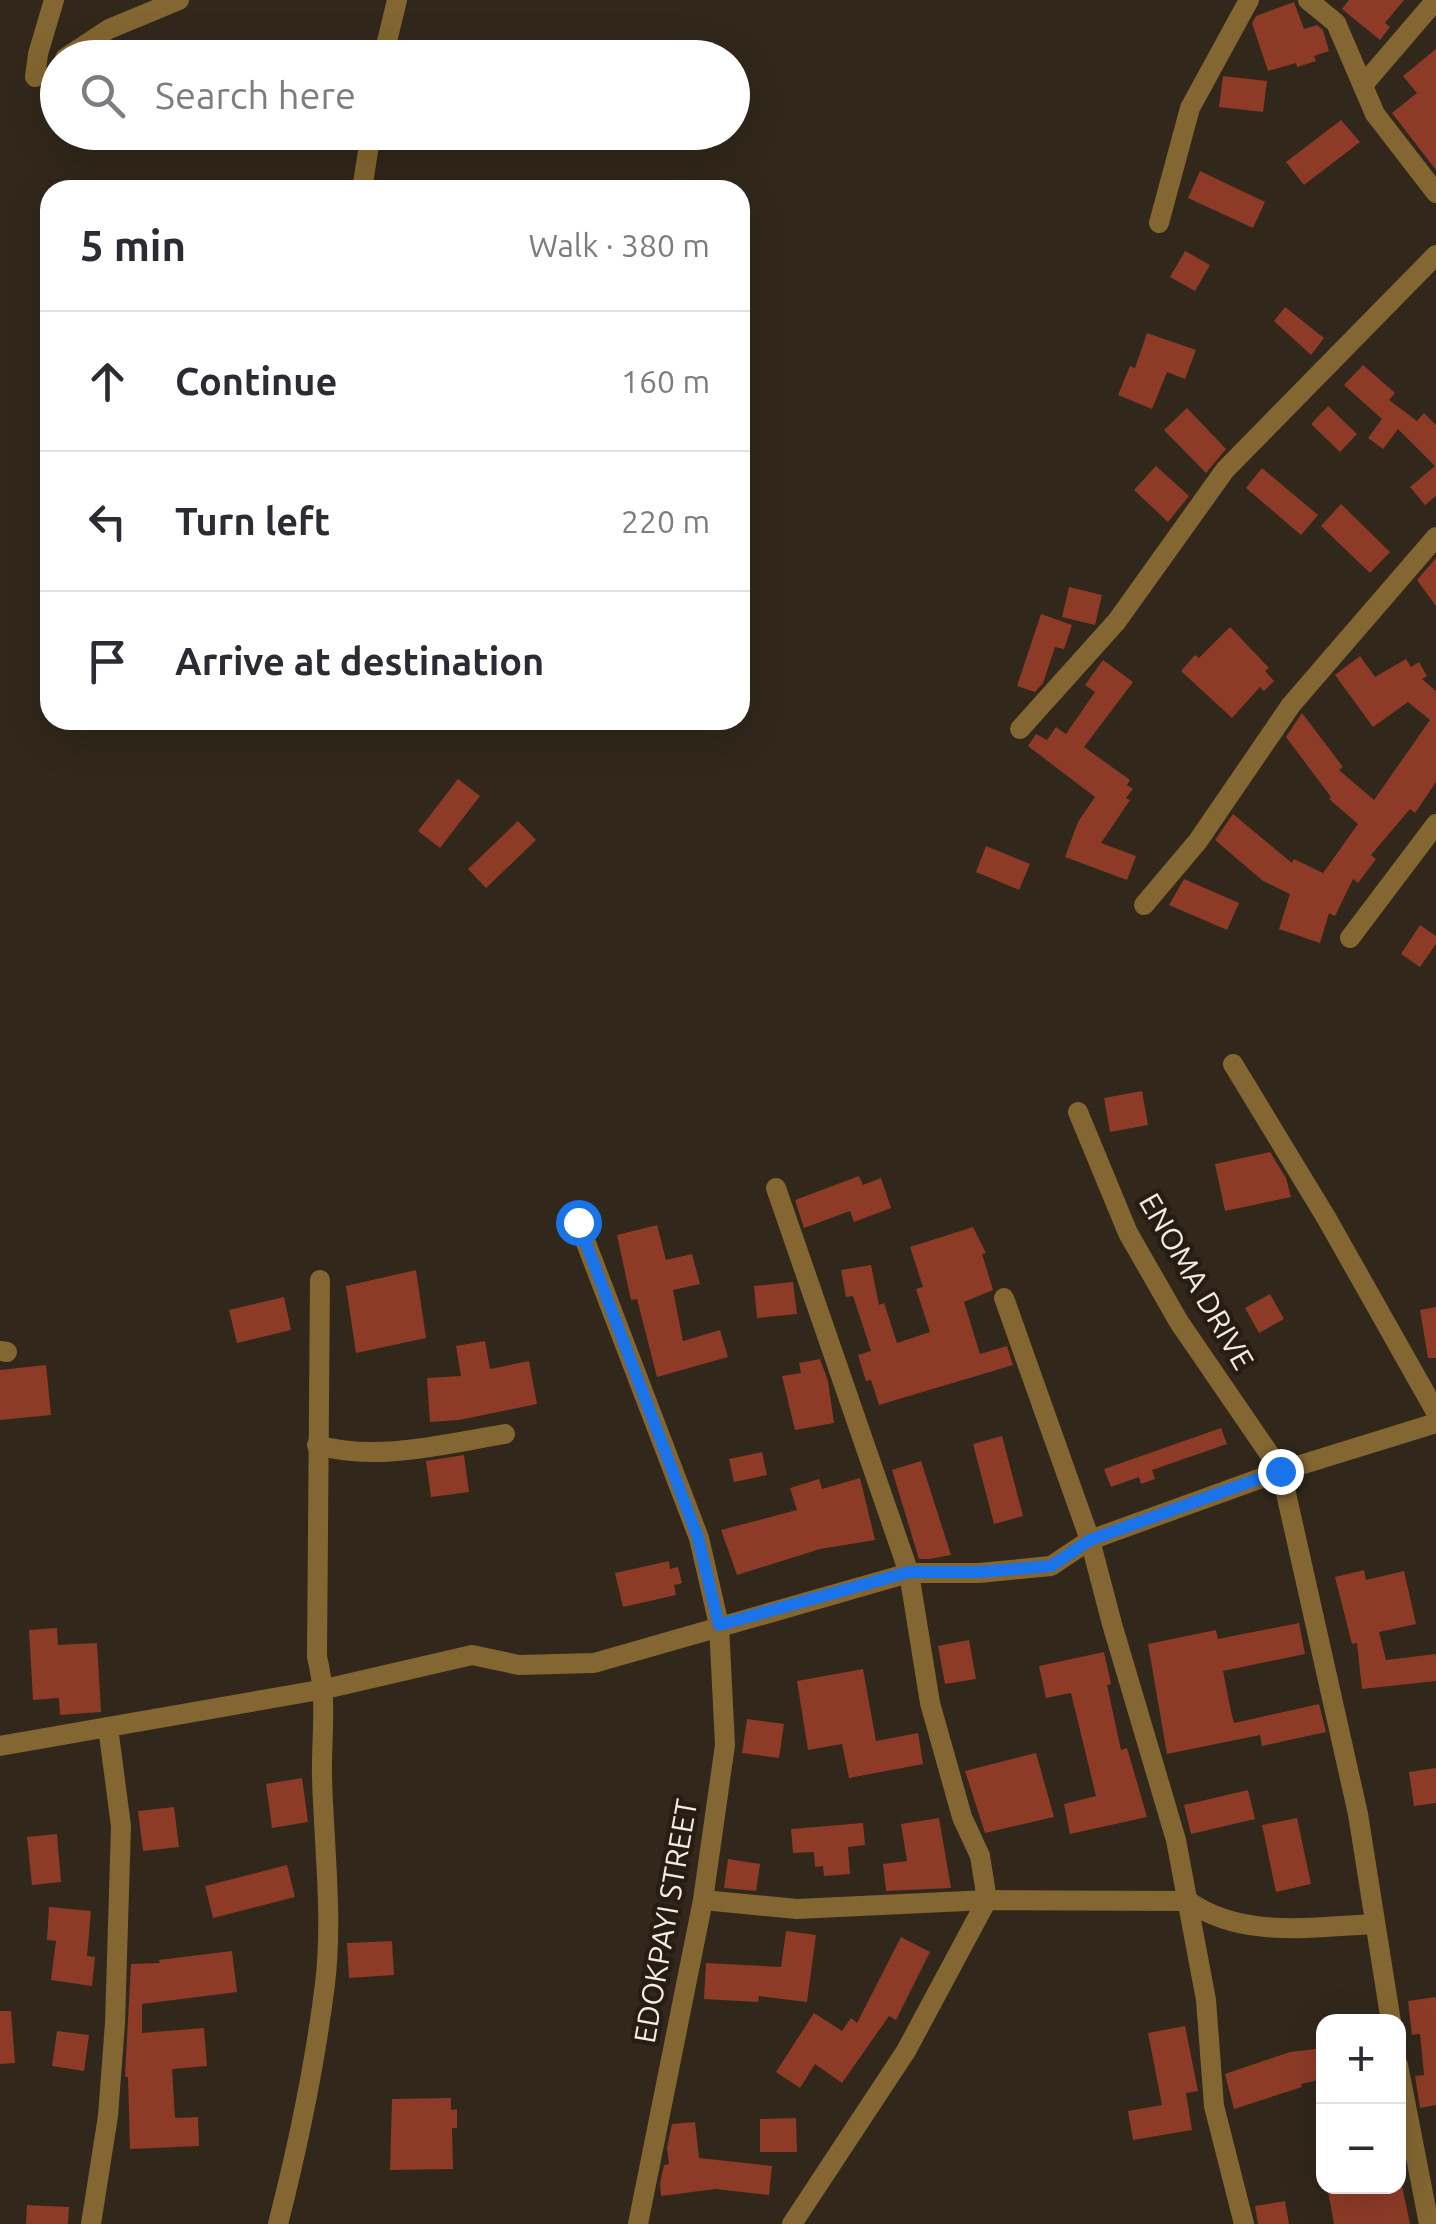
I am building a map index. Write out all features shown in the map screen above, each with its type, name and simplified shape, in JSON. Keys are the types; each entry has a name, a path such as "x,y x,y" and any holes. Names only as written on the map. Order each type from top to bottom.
{"street":[{"path":"42,40 54,0"},
{"path":"92,40 109,29 180,0"},
{"path":"388,40 397,0"},
{"path":"1158,223 1190,108 1249,0"},
{"path":"1308,0 1336,23 1375,114 1436,194"},
{"path":"1362,85 1436,0"},
{"path":"40,47 35,77 40,74"},
{"path":"364,180 368,150"},
{"path":"1020,729 1117,621 1226,470 1436,256"},
{"path":"1144,905 1198,841 1291,705 1436,537"},
{"path":"1350,938 1436,824"},
{"path":"1232,1064 1328,1219 1436,1412"},
{"name":"ENOMA DRIVE","path":"1078,1112 1128,1233 1179,1322 1280,1471"},
{"path":"776,1188 909,1572 930,1703 962,1817 980,1856 988,1900 906,2051 792,2224"},
{"name":"EDOKPAYI STREET","path":"578,1222 698,1538 719,1625 725,1744 704,1900 638,2224"},
{"path":"278,2224 326,1982 322,1773 325,1688 317,1657 320,1280"},
{"path":"1004,1298 1090,1540 1176,1840 1206,2000 1214,2106 1244,2224"},
{"path":"0,1746 325,1688 472,1656 519,1665 594,1663 909,1572 1051,1566 1090,1540 1280,1471 1436,1423"},
{"path":"316,1445 343,1452 414,1449 505,1434"},
{"path":"1280,1471 1358,1814 1390,2014"},
{"path":"92,2224 108,2116 122,1826 108,1727"},
{"path":"704,1900 797,1908 988,1900 1188,1902 1210,1917 1246,1926 1374,1924"},
{"path":"1406,2104 1429,2224"}],"building":[{"path":"1349,0 1404,0 1385,23 1390,27 1380,40 1342,9"},
{"path":"1294,2 1304,29 1317,25 1323,30 1329,51 1314,56 1316,61 1268,71 1252,23 1256,16"},
{"path":"1436,49 1436,170 1392,113 1417,93 1403,76"},
{"path":"1223,76 1267,81 1263,112 1219,107"},
{"path":"1341,120 1360,142 1304,185 1286,162"},
{"path":"1200,171 1265,202 1253,228 1188,198"},
{"path":"1185,251 1210,265 1195,291 1170,277"},
{"path":"1285,307 1324,338 1311,355 1274,321"},
{"path":"1147,333 1196,350 1185,379 1167,372 1152,409 1118,395 1130,366 1135,368"},
{"path":"1363,365 1395,393 1389,400 1417,421 1424,413 1436,425 1436,496 1425,505 1410,487 1435,466 1398,429 1383,449 1368,438 1382,419 1344,385"},
{"path":"1328,406 1357,434 1340,452 1311,424"},
{"path":"1187,408 1226,449 1206,473 1164,430"},
{"path":"1156,466 1189,496 1168,522 1134,490"},
{"path":"1262,468 1318,515 1301,535 1246,488"},
{"path":"1341,504 1390,552 1370,573 1321,526"},
{"path":"1436,558 1436,606 1417,580"},
{"path":"1069,587 1102,595 1095,625 1062,617"},
{"path":"1041,614 1072,625 1064,649 1055,647 1043,683 1035,692 1017,686"},
{"path":"1230,627 1269,668 1265,671 1274,681 1264,691 1260,687 1232,718 1181,671"},
{"path":"1360,656 1375,677 1406,659 1411,667 1419,662 1427,676 1422,679 1436,691 1436,782 1415,813 1410,809 1371,855 1376,859 1358,883 1353,879 1335,916 1329,913 1320,943 1279,929 1290,894 1263,881 1215,840 1233,814 1292,863 1294,859 1323,873 1358,824 1329,799 1286,737 1302,713 1343,767 1339,770 1374,800 1430,720 1408,702 1373,727 1335,675"},
{"path":"1103,660 1133,682 1084,747 1130,780 1127,785 1133,789 1126,798 1130,800 1101,843 1136,856 1127,880 1065,857 1078,822 1095,797 1028,746 1036,734 1047,740 1056,727 1066,734 1095,692 1085,685"},
{"path":"458,779 480,796 440,848 418,831"},
{"path":"518,821 536,840 486,888 468,869"},
{"path":"986,846 1030,864 1019,890 976,872"},
{"path":"1184,879 1239,903 1227,930 1169,905"},
{"path":"1420,925 1436,936 1436,944 1420,967 1401,954"},
{"path":"1142,1091 1148,1125 1110,1132 1104,1098"},
{"path":"1270,1152 1286,1178 1291,1197 1225,1211 1215,1164"},
{"path":"859,1176 863,1185 881,1178 891,1208 854,1222 850,1211 804,1228 795,1200"},
{"path":"657,1225 666,1260 692,1254 700,1284 673,1290 683,1341 720,1330 728,1357 657,1377 637,1299 631,1300 617,1235"},
{"path":"973,1227 986,1253 982,1254 993,1290 964,1302 980,1354 1007,1346 1013,1365 879,1405 858,1355 871,1351 853,1296 846,1297 841,1270 871,1265 879,1305 884,1303 897,1343 930,1332 916,1289 923,1287 910,1247"},
{"path":"416,1270 426,1338 356,1353 346,1286"},
{"path":"793,1282 797,1314 757,1318 754,1286"},
{"path":"1270,1294 1284,1319 1259,1333 1245,1308"},
{"path":"284,1297 291,1330 237,1343 229,1310"},
{"path":"1436,1307 1436,1358 1428,1358 1420,1310"},
{"path":"485,1341 490,1369 529,1361 537,1404 430,1422 427,1378 461,1376 456,1346"},
{"path":"820,1359 828,1381 834,1423 795,1430 782,1376 801,1373 799,1363"},
{"path":"46,1365 51,1415 0,1420 0,1370"},
{"path":"1221,1428 1227,1444 1152,1470 1155,1479 1141,1484 1139,1477 1111,1487 1104,1469"},
{"path":"1002,1436 1023,1516 994,1524 973,1444"},
{"path":"762,1452 767,1475 734,1482 729,1459"},
{"path":"464,1455 469,1492 431,1497 426,1461"},
{"path":"921,1461 951,1555 919,1559 892,1470"},
{"path":"860,1478 875,1540 820,1549 737,1575 721,1530 797,1510 790,1488 819,1479 822,1489"},
{"path":"669,1561 670,1569 678,1567 682,1583 674,1585 676,1595 623,1607 615,1573"},
{"path":"1364,1570 1366,1580 1404,1571 1416,1624 1379,1632 1386,1660 1436,1654 1436,1681 1362,1689 1357,1643 1352,1644 1335,1577"},
{"path":"1299,1623 1305,1654 1223,1671 1230,1707 1234,1723 1319,1704 1326,1732 1262,1746 1260,1735 1167,1754 1148,1644 1216,1630 1218,1639"},
{"path":"57,1628 58,1645 97,1643 101,1712 60,1715 59,1698 33,1700 29,1630"},
{"path":"969,1640 976,1679 945,1684 938,1646"},
{"path":"1104,1652 1121,1750 1127,1748 1147,1817 1070,1834 1064,1804 1096,1796 1071,1693 1046,1698 1039,1666"},
{"path":"863,1669 876,1741 918,1733 923,1764 849,1778 842,1744 808,1750 797,1681"},
{"path":"747,1719 784,1724 779,1758 742,1753"},
{"path":"1036,1753 1054,1817 985,1833 965,1771"},
{"path":"1436,1768 1436,1803 1414,1806 1409,1772"},
{"path":"302,1778 308,1822 272,1828 266,1784"},
{"path":"1248,1790 1255,1819 1191,1834 1184,1805"},
{"path":"174,1807 179,1847 143,1851 138,1811"},
{"path":"939,1818 951,1888 886,1891 883,1864 907,1861 901,1824"},
{"path":"1297,1818 1311,1884 1276,1892 1262,1825"},
{"path":"863,1823 865,1845 848,1847 850,1874 824,1876 823,1866 815,1867 814,1852 793,1853 791,1829"},
{"path":"57,1834 61,1882 32,1885 27,1837"},
{"path":"728,1859 760,1864 756,1891 724,1888"},
{"path":"287,1865 295,1897 213,1918 205,1886"},
{"path":"49,1907 91,1911 87,1956 95,1957 92,1986 51,1980 56,1941 47,1940"},
{"path":"786,1931 816,1935 807,2002 759,1996 758,2002 704,1999 706,1963 781,1967"},
{"path":"901,1937 930,1952 896,2020 889,2016 842,2083 815,2064 800,2088 776,2072 814,2013 842,2031 851,2018 857,2023"},
{"path":"392,1941 394,1975 349,1978 347,1943"},
{"path":"232,1951 237,1992 142,2004 142,2033 204,2028 207,2066 172,2069 175,2118 198,2117 199,2146 130,2149 125,2077 131,1964"},
{"path":"1436,1997 1436,2105 1420,2108 1415,2076 1424,2075 1420,2034 1412,2035 1408,2001"},
{"path":"0,2011 11,2011 15,2063 0,2064"},
{"path":"1185,2026 1198,2091 1186,2093 1192,2130 1133,2140 1128,2111 1162,2105 1148,2033"},
{"path":"57,2031 89,2035 84,2071 52,2066"},
{"path":"1316,2049 1316,2081 1234,2109 1225,2074 1290,2052"},
{"path":"451,2098 451,2110 457,2109 457,2128 452,2128 453,2169 390,2170 392,2099"},
{"path":"796,2118 797,2152 760,2152 760,2119"},
{"path":"695,2122 699,2158 772,2166 769,2195 716,2189 661,2196 664,2165 669,2164 667,2148 672,2124"},
{"path":"1328,2194 1404,2194 1410,2224 1334,2224"},
{"path":"1285,2201 1289,2224 1258,2224 1255,2206"},
{"path":"27,2205 69,2207 68,2224 26,2224"}],"route":[{"path":"578,1222 698,1538 719,1625 909,1572 1051,1566 1090,1540 1280,1471"}]}
